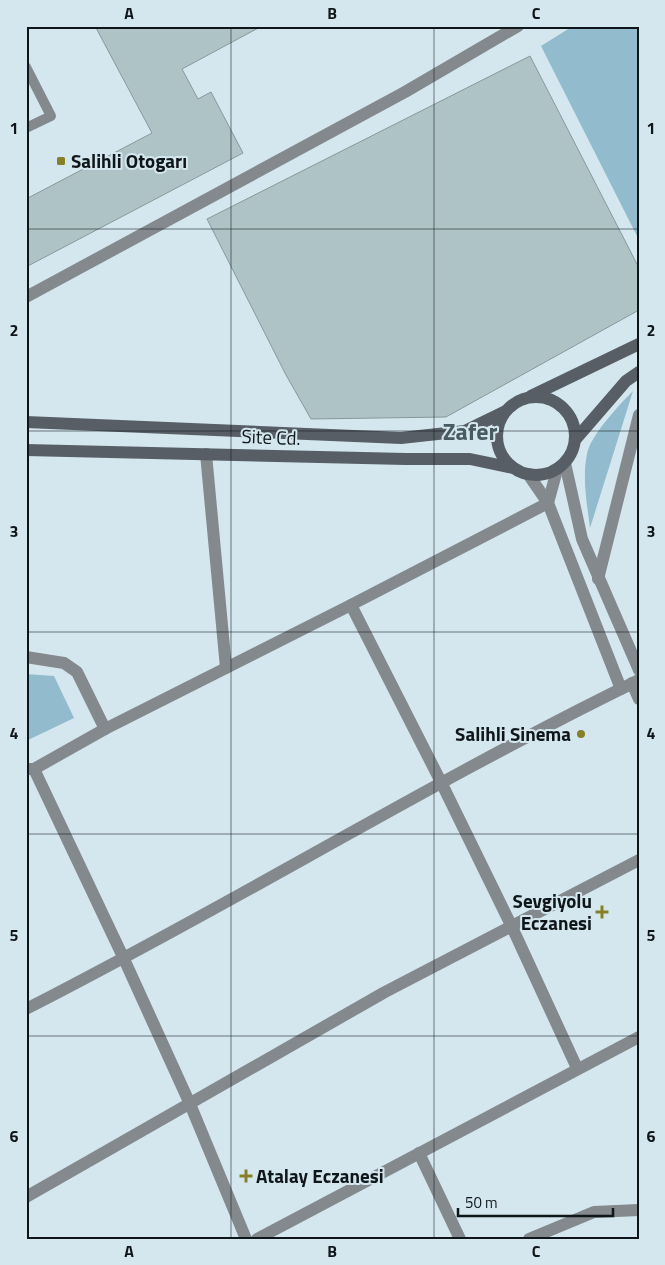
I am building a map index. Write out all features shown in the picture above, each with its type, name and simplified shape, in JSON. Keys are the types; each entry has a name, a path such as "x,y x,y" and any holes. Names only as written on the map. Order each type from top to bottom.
{"main road":[{"path":"639,344 515,403 506,411 498,430 498,447 504,459 513,468 528,474 542,475 561,466 572,452 576,440 626,381 639,372"},
{"path":"527,398 540,397 552,400 562,406 570,416 575,428 576,440"},
{"name":"Site Cd.","path":"26,422 401,438 465,431 506,411"},
{"name":"Site Cd.","path":"26,450 470,460 513,468"}],"street":[{"path":"26,296 404,92 518,26"},
{"path":"598,579 636,436 639,415"},
{"path":"206,454 226,668"},
{"path":"561,466 582,539 639,670"},
{"path":"246,1239 190,1104 124,958 30,769 548,503 561,466"},
{"path":"528,474 548,503 630,684 639,699"},
{"path":"351,605 512,927 577,1068"},
{"path":"26,657 64,663 77,672 105,729"},
{"path":"26,1009 124,958 441,782 630,684"},
{"path":"26,1197 385,992 639,860"},
{"path":"257,1239 577,1068 639,1037"},
{"path":"419,1152 460,1239"},
{"path":"529,1239 594,1212 639,1210"}],"lane":[{"path":"26,67 51,116 26,128"}],"shaded area":[{"path":"573,26 639,26 639,240 541,46"},
{"path":"633,391 590,528 585,482 589,447 599,430"},
{"path":"26,674 54,676 74,718 26,741"}],"building":[{"path":"95,26 262,26 182,69 198,99 211,92 243,153 26,267 26,199 152,133"},
{"path":"530,56 639,268 639,310 446,417 311,419 286,375 207,219"}],"place":[{"name":"Salihli Otogarı","path":"61,161"},
{"name":"Salihli Sinema","path":"581,734"},
{"name":"Sevgiyolu Eczanesi","path":"602,912"},
{"name":"Atalay Eczanesi","path":"246,1176"}],"district":[{"name":"Zafer","path":"470,432"}]}
